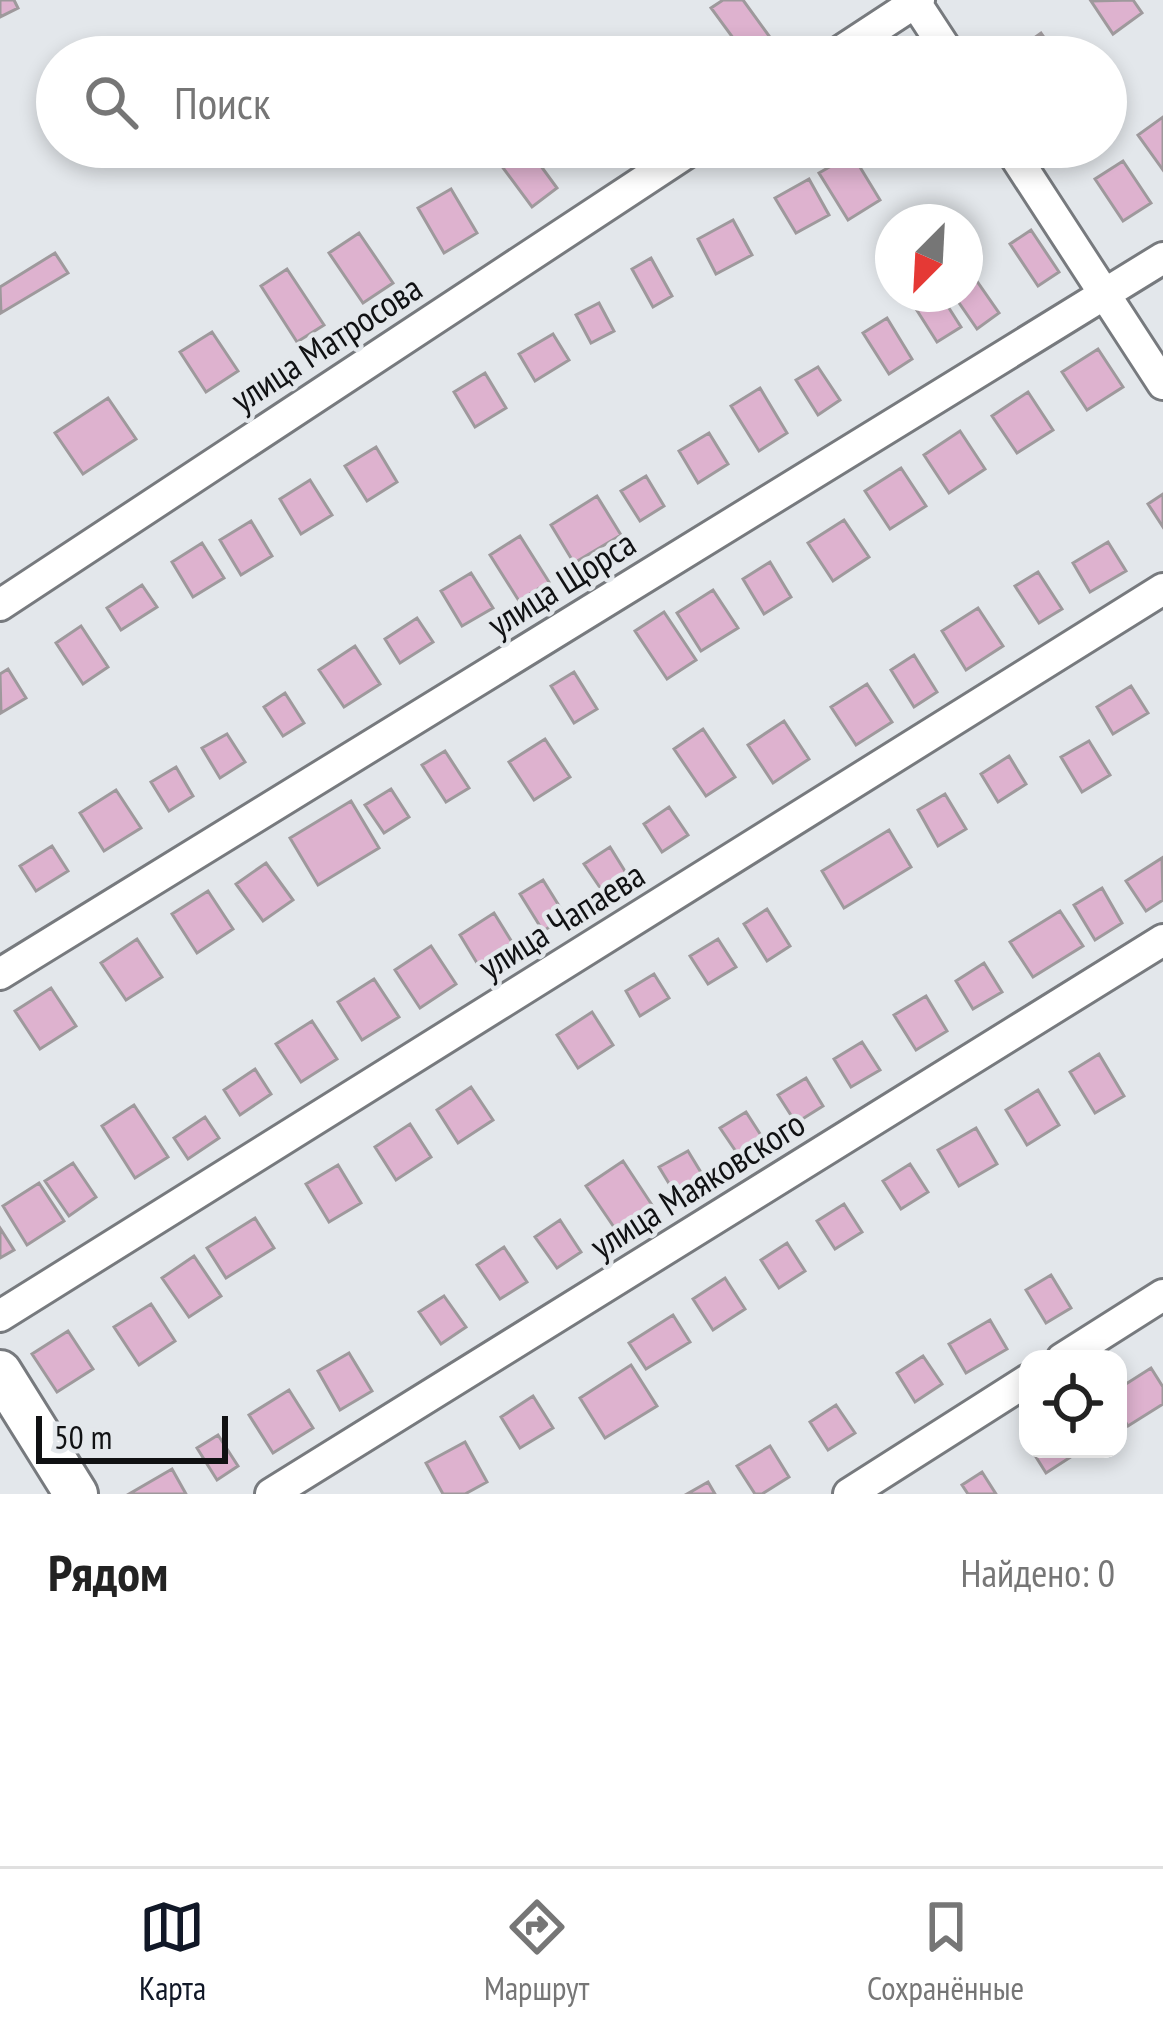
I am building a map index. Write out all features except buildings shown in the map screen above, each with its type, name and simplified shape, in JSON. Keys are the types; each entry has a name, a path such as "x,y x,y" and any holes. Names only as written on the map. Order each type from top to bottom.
{"street":[{"path":"864,36 917,1 938,36"},
{"name":"улица Матросова","path":"0,605 663,168"},
{"path":"1023,168 1163,384"},
{"name":"улица Щорса","path":"0,974 1163,258"},
{"name":"улица Чапаева","path":"0,1316 1163,589"},
{"name":"улица Маяковского","path":"271,1494 1163,940"},
{"path":"1076,1350 1163,1295"},
{"path":"0,1372 76,1494"},
{"path":"849,1494 1019,1386"}]}
